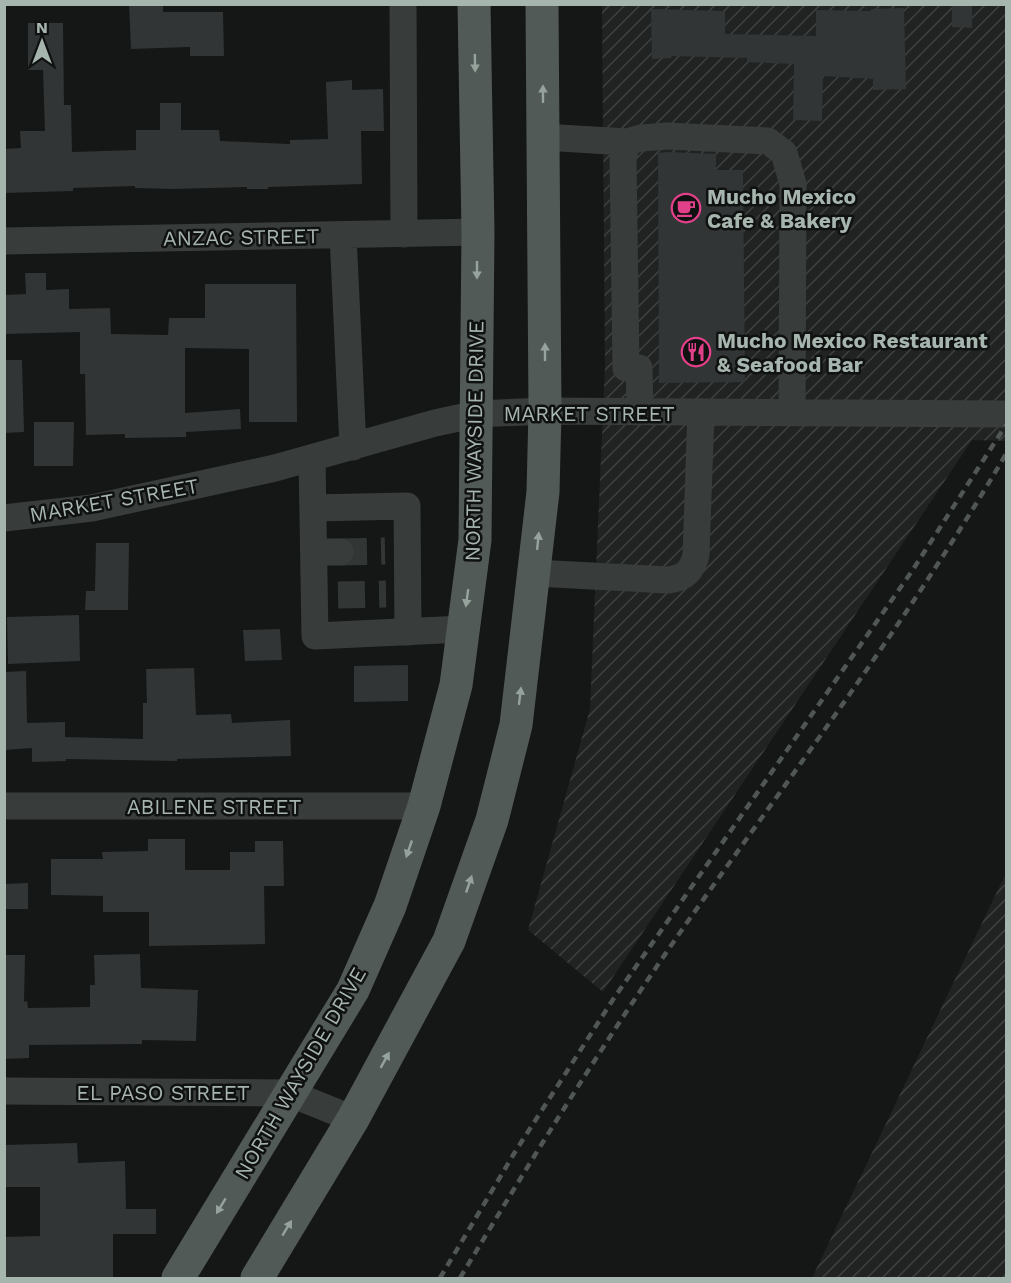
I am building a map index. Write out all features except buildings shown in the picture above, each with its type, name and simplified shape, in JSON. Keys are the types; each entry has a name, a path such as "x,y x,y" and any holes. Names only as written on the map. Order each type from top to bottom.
{"main road":[{"name":"NORTH WAYSIDE DRIVE","path":"178,1278 353,990 390,906 424,806 456,685 475,540 478,232 474,4"},
{"path":"257,1278 353,1119 449,941 492,820 516,725 543,492 545,411 542,4"}],"street":[{"path":"403,4 404,234"},
{"path":"543,137 627,142 641,138 668,136 768,141 784,153 793,184 792,412"},
{"path":"627,142 623,159 626,368 639,368 640,412"},
{"name":"ANZAC STREET","path":"4,241 478,232"},
{"path":"343,235 353,447"},
{"name":"MARKET STREET","path":"4,518 92,508 312,458 435,423 477,414 545,411 1006,414"},
{"path":"535,573 668,580 680,578 690,572 696,555 701,412"},
{"path":"312,458 313,508 327,552 326,595 315,636 463,629"},
{"path":"313,508 407,506 397,551 397,593 408,632"},
{"name":"ABILENE STREET","path":"4,806 424,806"},
{"name":"EL PASO STREET","path":"4,1091 289,1093 353,1119"}],"shaded area":[{"path":"602,5 1006,5 1006,441 972,440 603,992 528,930 590,709 605,366"},
{"path":"1006,873 1006,1278 812,1278"}],"tunnel":[{"path":"340,552 385,551"},
{"path":"338,595 386,594"}],"railway":[{"path":"440,1278 515,1152 614,998 912,571 1006,425"},
{"path":"460,1278 544,1140 632,1003 894,630 970,514 1006,454"}],"place":[{"name":"Mucho Mexico Cafe & Bakery","path":"686,208"},
{"name":"Mucho Mexico Restaurant & Seafood Bar","path":"696,352"}]}
